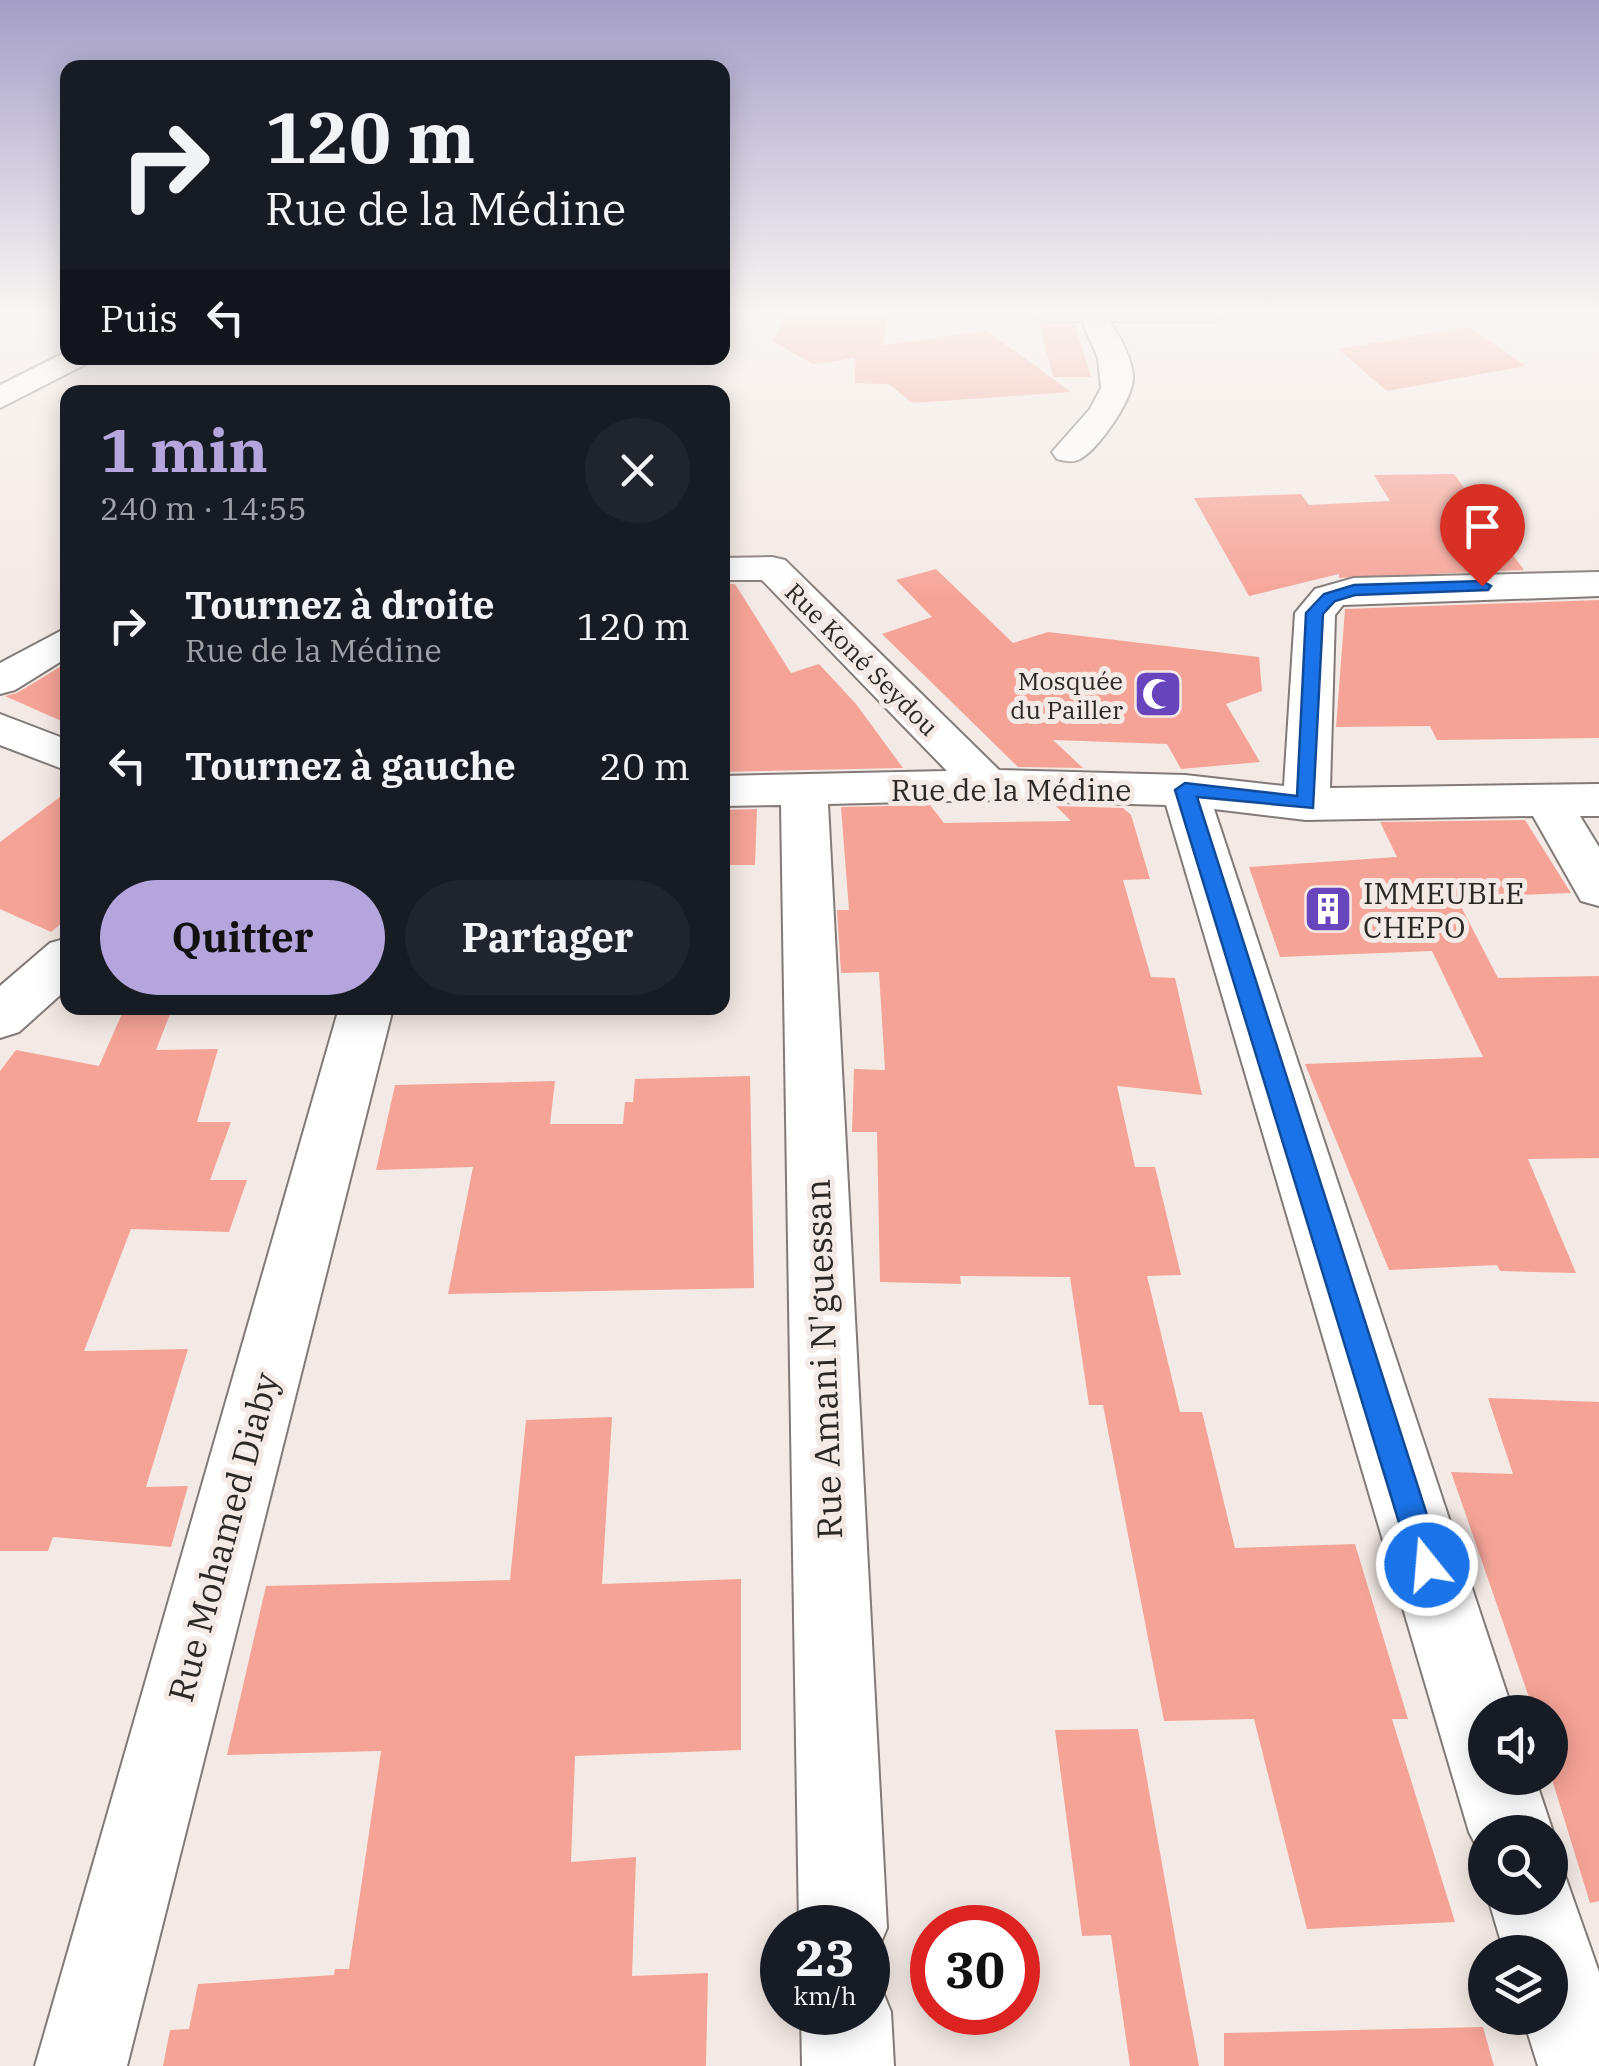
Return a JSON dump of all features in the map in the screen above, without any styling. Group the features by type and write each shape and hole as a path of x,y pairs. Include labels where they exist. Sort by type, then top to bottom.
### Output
{"street":[{"path":"1068,452 1108,408"},
{"name":"Rue Koné Seydou","path":"730,569 772,568 987,785"},
{"path":"1306,804 1314,613 1329,597 1354,590 1599,584"},
{"path":"0,681 60,643"},
{"path":"0,728 60,754"},
{"name":"Rue de la Médine","path":"730,791 987,785 1185,790 1306,804 1599,800"},
{"path":"1185,790 1468,1696"},
{"name":"Rue Amani N'guessan","path":"804,791 842,1905"},
{"path":"1549,803 1599,888"},
{"path":"0,1018 60,965"},
{"name":"Rue Mohamed Diaby","path":"81,2066 364,1015"},
{"path":"1568,2015 1584,2066"},
{"path":"847,2035 848,2066"}],"building":[{"path":"1454,474 1524,570 1339,578 1339,574 1249,596 1194,498 1301,494 1309,505 1390,501 1374,475"},
{"path":"936,569 1013,643 1048,632 1259,657 1262,691 1226,704 1260,762 1181,769 1167,744 1053,740 1083,768 1018,767 882,634 932,617 896,580"},
{"path":"730,584 735,584 791,673 819,664 856,704 903,768 730,772"},
{"path":"1599,600 1599,738 1437,740 1430,726 1336,727 1345,609"},
{"path":"60,667 60,720 5,696"},
{"path":"60,797 60,925 51,932 0,909 0,842"},
{"path":"930,805 944,823 1071,821 1056,806 1123,808 1131,815 1150,879 1123,880 1151,977 1175,978 1202,1095 1117,1086 1135,1167 1155,1167 1181,1275 1147,1276 1180,1412 1202,1412 1235,1548 1355,1544 1408,1719 1392,1719 1455,1922 1307,1929 1254,1719 1164,1721 1103,1405 1089,1405 1070,1277 960,1276 961,1284 880,1282 877,1132 852,1132 854,1069 885,1070 879,972 841,973 837,910 849,910 841,807"},
{"path":"757,809 755,865 730,865 730,810"},
{"path":"1525,820 1571,893 1456,897 1498,978 1599,976 1599,1158 1528,1159 1576,1273 1500,1271 1497,1265 1389,1270 1305,1064 1483,1057 1432,951 1280,957 1249,867 1397,857 1380,822"},
{"path":"121,1015 170,1015 156,1050 218,1049 197,1122 231,1122 210,1180 247,1180 229,1232 131,1229 84,1351 188,1349 146,1487 188,1486 171,1547 53,1537 48,1551 0,1551 0,1071 16,1050 99,1066"},
{"path":"750,1076 754,1288 448,1294 473,1167 376,1170 395,1085 555,1081 550,1124 623,1124 625,1102 633,1102 635,1079"},
{"path":"1488,1398 1599,1402 1599,1901 1590,1903 1568,1832 1568,1815 1563,1815 1557,1795 1568,1795 1568,1695 1528,1695 1451,1472 1513,1474"},
{"path":"612,1417 602,1584 741,1579 741,1750 575,1756 571,1862 636,1857 632,1976 708,1973 706,2066 163,2066 170,2030 189,2029 198,1984 334,1975 335,1969 349,1969 381,1751 227,1755 266,1586 510,1580 526,1420"},
{"path":"1138,1729 1199,2066 1130,2066 1111,1935 1082,1936 1055,1730"},
{"path":"1468,2027 1468,2035 1485,2035 1494,2066 1224,2066 1224,2033"}],"place":[{"name":"Mosquée du Pailler","path":"1158,694"},
{"name":"IMMEUBLE CHEPO","path":"1328,909"}],"route":[{"path":"1427,1565 1185,790 1306,804 1314,613 1329,597 1354,590 1482,586"}]}
